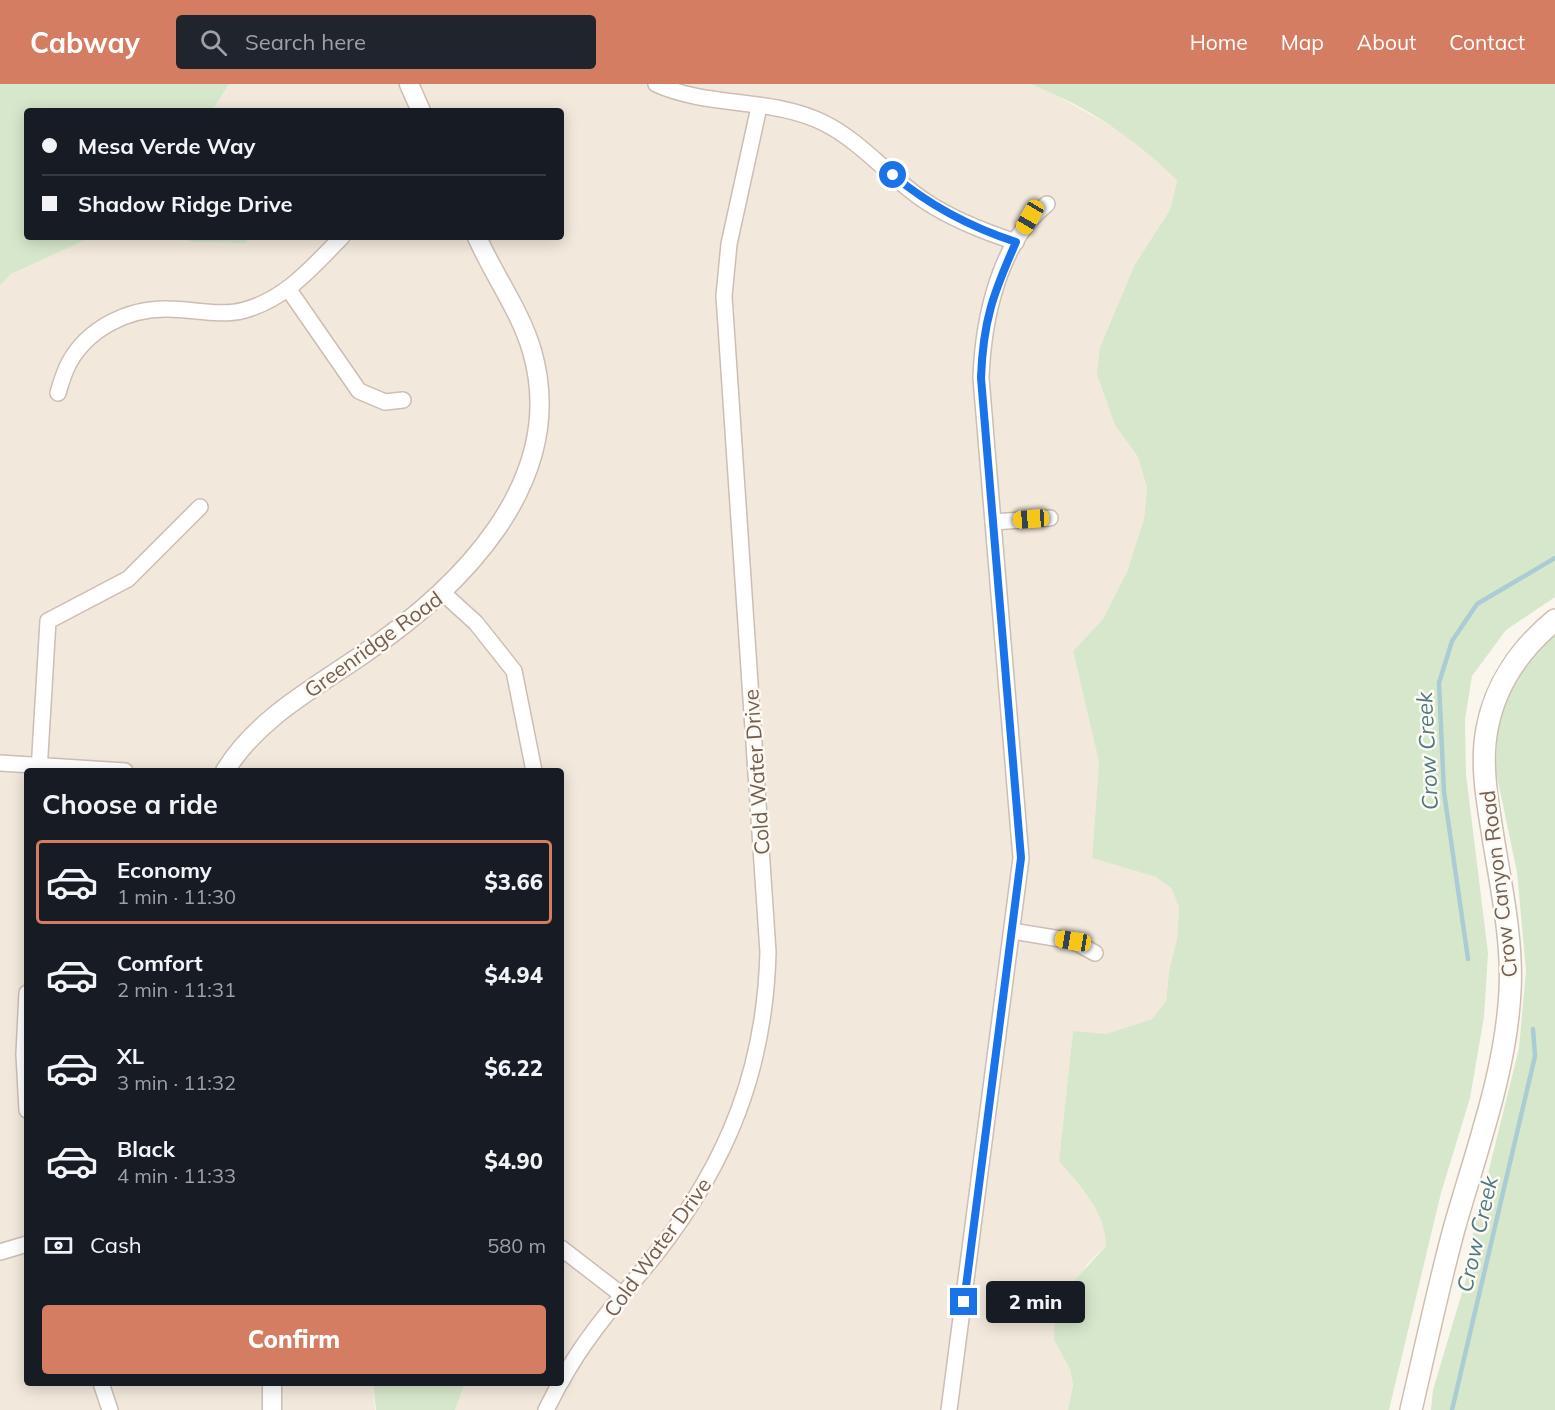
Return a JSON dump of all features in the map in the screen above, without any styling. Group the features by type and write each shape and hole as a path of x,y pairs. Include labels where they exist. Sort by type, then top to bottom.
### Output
{"main road":[{"name":"Crow Canyon Road","path":"1411,1410 1454,1232 1497,1080 1508,1030 1511,987 1508,934 1487,796 1486,731 1491,710 1508,672 1531,640 1555,620"}],"street":[{"path":"409,84 420,108"},
{"path":"656,84 688,96 802,113 847,136 924,200 959,220 1016,242"},
{"name":"Cold Water Drive","path":"564,1377 583,1346 689,1209 722,1152 743,1103 764,1012 768,952 724,296 729,244 759,107"},
{"path":"950,1410 1021,858 1019,812 981,378 982,338 992,298 1016,242 1030,217 1047,204"},
{"path":"58,393 68,363 99,328 112,321 152,309 220,313 243,310 289,290 339,240"},
{"name":"Greenridge Road","path":"228,768 263,726 408,622 443,593 485,544 506,515 523,482 534,450 538,414 538,384 525,330 479,240"},
{"path":"289,290 358,391 385,402 403,400"},
{"path":"0,763 39,768 48,621 128,579 200,507"},
{"path":"993,522 1050,518"},
{"path":"443,593 476,623 514,671 533,768"},
{"path":"1012,931 1073,941 1095,953"},
{"path":"0,1252 24,1245"},
{"path":"564,1250 622,1295"},
{"path":"102,1386 110,1410"},
{"path":"272,1386 272,1410"},
{"name":"Cold Water Drive","path":"546,1410 559,1386"}],"shaded area":[{"path":"229,84 1030,84 1049,91 1135,140 1177,179 1170,210 1135,264 1100,347 1115,425 1138,457 1147,488 1144,519 1127,572 1103,619 1073,651 1099,762 1092,858 1156,877 1173,890 1179,907 1177,939 1169,971 1166,1001 1152,1019 1106,1034 1073,1032 1059,1161 1098,1209 1106,1234 1106,1246 1087,1264 1054,1340 1070,1369 1073,1385 1068,1410 455,1410 464,1386 564,1386 564,768 24,768 24,1386 373,1386 375,1410 0,1410 0,285 11,274 85,240 185,240 245,243 248,240 564,240 564,108 214,108"}],"green space":[{"path":"0,84 229,84 214,108 24,108 24,240 85,240 11,274 0,285"},
{"path":"1030,84 1555,84 1555,597 1506,630 1472,676 1465,720 1466,774 1488,953 1484,1017 1470,1098 1441,1193 1389,1410 1068,1410 1073,1385 1070,1369 1054,1340 1056,1301 1106,1246 1105,1233 1097,1211 1059,1161 1073,1031 1106,1034 1152,1019 1166,1001 1169,971 1177,939 1179,907 1172,889 1156,877 1092,858 1099,762 1073,651 1103,619 1127,572 1144,519 1147,488 1138,457 1115,425 1097,374 1100,347 1135,264 1170,210 1177,180 1109,124 1070,102"},
{"path":"185,240 248,240 245,243"},
{"path":"1555,627 1555,1410 1431,1410 1433,1390 1469,1269 1471,1242 1519,1048 1526,971 1517,872 1496,772 1497,730 1519,665"},
{"path":"373,1386 464,1386 455,1410 376,1410"}],"waterway":[{"name":"Crow Creek","path":"1468,959 1444,792 1439,683 1452,641 1477,604 1555,558"},
{"name":"Crow Creek","path":"1452,1410 1535,1056 1533,1029"}],"route":[{"path":"893,175 924,200 959,220 1016,242 992,298 982,338 981,378 1019,812 1021,858 964,1302"}]}
